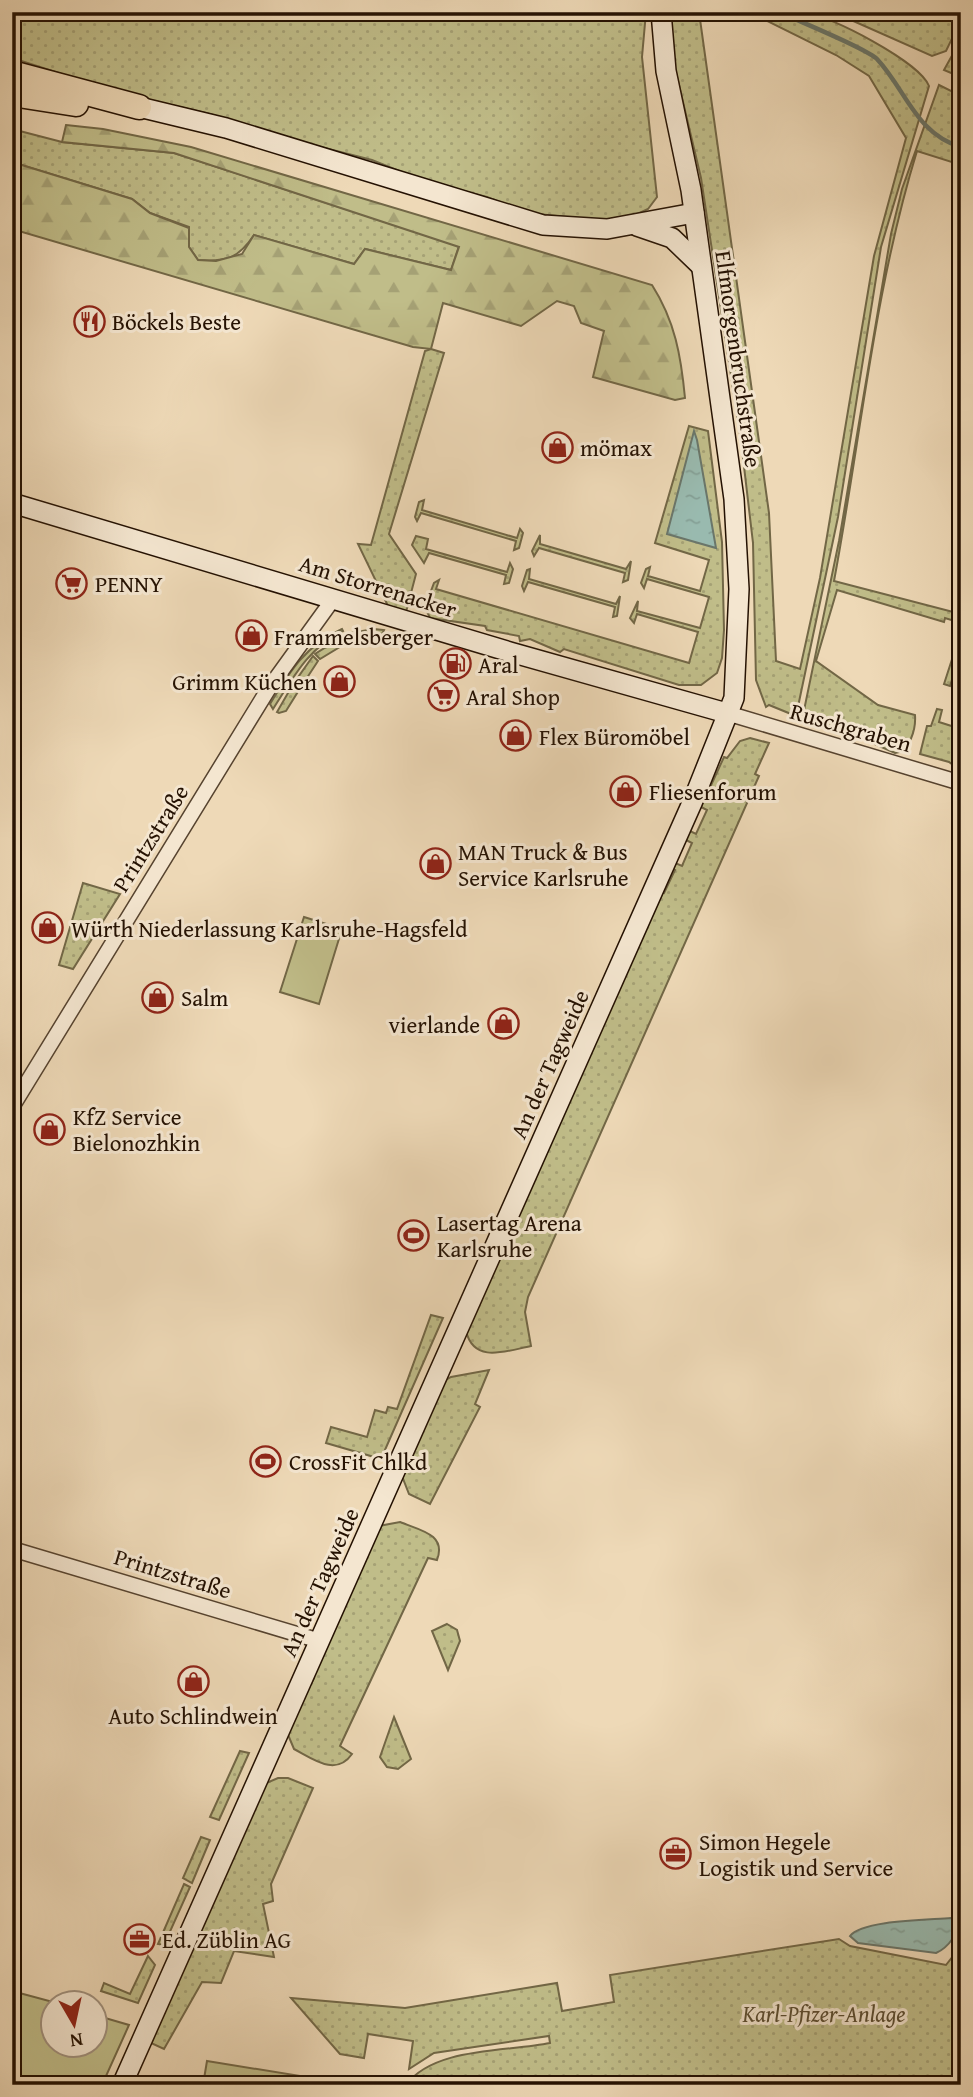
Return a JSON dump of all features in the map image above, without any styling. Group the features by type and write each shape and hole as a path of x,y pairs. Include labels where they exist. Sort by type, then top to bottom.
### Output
{"highway":[{"path":"12,73 139,107"},
{"path":"12,94 81,105 139,107"}],"main road":[{"name":"Elfmorgenbruchstraße","path":"661,12 666,71 694,213 736,520 738,653 737,681 730,714"},
{"path":"139,107 238,131 542,225 583,230 636,226 694,213"},
{"path":"636,226 678,242 700,265"},
{"name":"Am Storrenacker","path":"12,503 730,714"},
{"name":"An der Tagweide","path":"122,2085 730,714"}],"street":[{"name":"Printzstraße","path":"12,1107 269,688 334,598"},
{"name":"Ruschgraben","path":"730,714 961,783"},
{"name":"Printzstraße","path":"12,1549 320,1641"}],"green space":[{"path":"12,12 646,12 642,57 657,197 648,209 629,218 596,220 528,213 487,197 424,181 372,160 210,114 127,95 12,58"},
{"path":"670,12 699,12 769,513 776,661 800,669 820,578 874,256 906,138 869,76 836,55 749,12 804,12 833,21 892,53 922,76 929,86 881,247 838,517 796,716 769,705 766,707 756,680 753,543 741,441 701,178 674,64"},
{"path":"833,12 961,12 961,20 946,51 932,56"},
{"path":"960,41 961,165 917,151 902,204 879,311 834,581 961,614 961,623 945,618 944,622 837,590 816,661 878,705 915,715 908,744 895,753 861,738 802,720 839,541 891,234 902,189 939,85 953,92 958,82 956,75 944,70"},
{"path":"66,125 103,129 191,147 652,285 676,339 685,398 675,400 593,377 604,331 581,323 574,306 557,301 521,326 443,303 431,349 413,347 12,229 12,162 132,199 150,213 189,228 189,247 198,260 216,261 242,254 254,235 354,264 365,249 451,270 459,247 174,153 62,142"},
{"path":"12,129 62,142 174,153 459,246 451,270 365,249 354,264 254,235 237,254 224,259 198,260 189,247 189,227 150,213 132,199 12,162"},
{"path":"431,349 444,353 389,534 416,574 406,612 388,606 358,544 371,545 425,351"},
{"path":"689,426 708,431 722,542 722,658 717,673 701,685 679,685 564,649 560,652 530,639 520,641 519,636 487,630 485,626 430,618 425,607 434,583 439,580 436,589 689,663 698,632 637,614 634,623 630,618 638,601 637,611 700,628 709,597 647,579 644,588 641,583 646,569 650,567 648,576 700,591 709,560 655,543"},
{"path":"424,500 422,510 517,538 520,529 523,533 519,548 514,550 516,541 421,513 417,521 415,517 419,502"},
{"path":"540,535 540,544 626,569 631,561 628,580 623,582 625,573 539,548 534,556 532,551"},
{"path":"416,536 428,539 426,549 507,572 510,563 513,569 509,583 504,584 506,575 429,553 424,563 412,545"},
{"path":"530,569 529,579 616,604 620,596 617,616 613,617 615,607 528,582 524,591 522,586 527,570"},
{"path":"342,629 343,631 311,655 273,709 270,704 300,660 318,643"},
{"path":"384,630 381,637 351,640 350,633"},
{"path":"347,634 348,642 320,659 315,654"},
{"path":"956,647 961,651 950,686 944,684"},
{"path":"313,656 318,661 301,687 294,683"},
{"path":"292,686 299,690 286,711 277,712"},
{"path":"937,709 942,710 939,722 961,729 961,771 949,762 920,754 927,726 931,726"},
{"path":"750,738 769,743 755,774 759,776 528,1297 525,1312 531,1346 502,1352 483,1352 470,1341 466,1331 660,892 664,893 675,870 671,868 673,862 682,866 692,843 684,839 688,830 696,834 707,810 701,807 724,757 727,758 740,741"},
{"path":"83,883 120,894 73,969 59,965"},
{"path":"304,917 342,929 319,1004 280,992"},
{"path":"431,1315 443,1318 381,1459 326,1443 331,1427 367,1437 375,1410 386,1413 388,1407 397,1409"},
{"path":"489,1370 475,1404 480,1407 430,1504 409,1494 402,1476 444,1381 451,1377"},
{"path":"400,1522 435,1539 439,1551 437,1560 428,1558 340,1746 352,1754 339,1764 324,1764 294,1749 286,1730 314,1678 311,1676 379,1526"},
{"path":"447,1624 457,1630 460,1641 448,1670 432,1631"},
{"path":"394,1717 411,1759 398,1769 387,1767 380,1757"},
{"path":"240,1751 249,1753 219,1820 210,1817"},
{"path":"278,1778 288,1778 313,1788 271,1884 273,1901 263,1904 274,1957 234,1951 221,1983 202,1982 164,2049 151,2043 264,1784"},
{"path":"201,1837 210,1840 192,1883 183,1878"},
{"path":"184,1884 190,1887 164,1945 158,1944"},
{"name":"Karl-Pfizer-Anlage","path":"839,1939 850,1946 946,1965 961,1946 961,2085 406,2085 418,2073 452,2057 550,2043 549,2036 434,2053 409,2069 413,2041 368,2034 364,2058 340,2054 291,1998 405,2008 557,1983 562,2011 614,2002 610,1975"},
{"path":"148,1956 155,1965 138,2003 108,1993 108,1988 102,1988 104,1983 130,1994"},
{"path":"12,1991 38,1998 38,2058 108,2058 108,2019 129,2025 102,2085 12,2085"},
{"path":"207,2061 325,2080 324,2085 203,2085"}],"water":[{"path":"694,431 697,440 716,548 667,534"},
{"path":"959,1919 958,1929 949,1943 936,1953 858,1943 850,1936 857,1931 881,1924"}],"waterway":[{"path":"779,12 877,59 922,122 946,141 961,147"}],"place":[{"name":"Böckels Beste","path":"89,321"},
{"name":"mömax","path":"557,447"},
{"name":"PENNY","path":"72,583"},
{"name":"Frammelsberger","path":"251,636"},
{"name":"Aral","path":"455,664"},
{"name":"Grimm Küchen","path":"340,681"},
{"name":"Aral Shop","path":"443,696"},
{"name":"Flex Büromöbel","path":"516,736"},
{"name":"Fliesenforum","path":"626,791"},
{"name":"MAN Truck & Bus Service Karlsruhe","path":"435,864"},
{"name":"Würth Niederlassung Karlsruhe-Hagsfeld","path":"48,928"},
{"name":"Salm","path":"158,997"},
{"name":"vierlande","path":"503,1024"},
{"name":"KfZ Service Bielonozhkin","path":"50,1129"},
{"name":"Lasertag Arena Karlsruhe","path":"414,1235"},
{"name":"CrossFit Chlkd","path":"266,1461"},
{"name":"Auto Schlindwein","path":"193,1681"},
{"name":"Simon Hegele Logistik und Service","path":"676,1854"},
{"name":"Ed. Züblin AG","path":"139,1939"}]}
